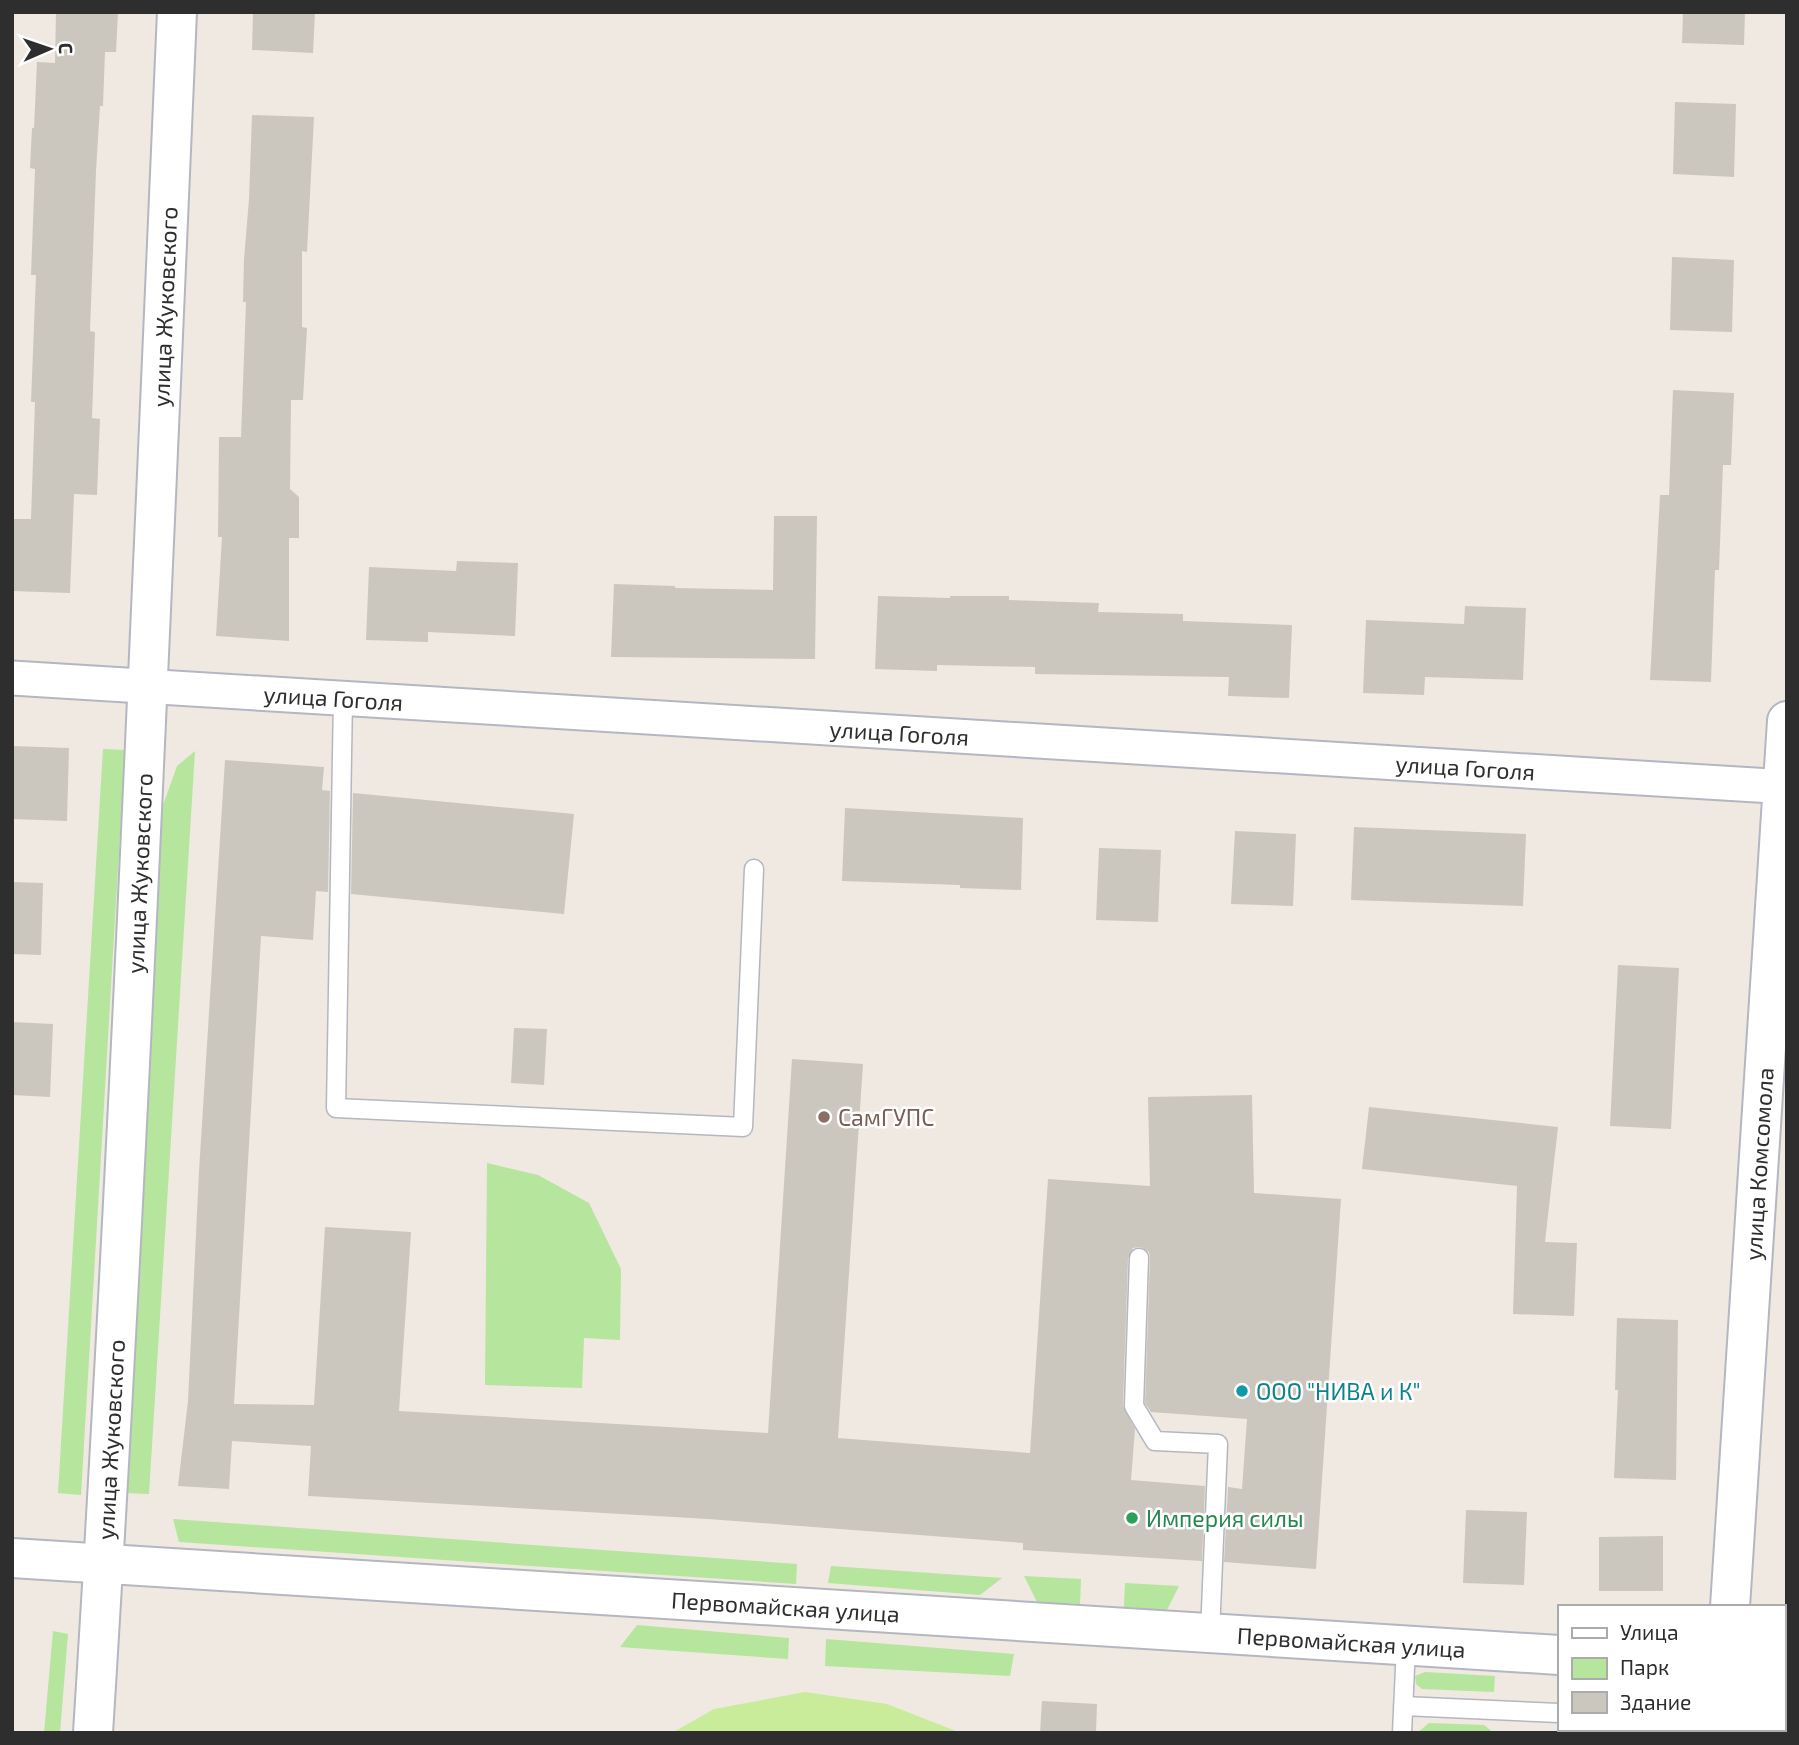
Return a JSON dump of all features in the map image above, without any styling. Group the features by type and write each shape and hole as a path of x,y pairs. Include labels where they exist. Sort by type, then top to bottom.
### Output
{"street":[{"name":"улица Жуковского","path":"93,1733 104,1564 148,685 177,12"},
{"name":"улица Гоголя","path":"12,678 1785,787"},
{"name":"улица Комсомола","path":"1730,1605 1785,787 1787,721"},
{"name":"Первомайская улица","path":"12,1558 1558,1655"}],"lane":[{"path":"343,697 336,1108 743,1127 754,869"},
{"path":"1139,1258 1134,1406 1155,1441 1218,1444 1210,1633"},
{"path":"1402,1733 1406,1646"},
{"path":"1403,1706 1558,1713"}],"green space":[{"path":"103,749 125,750 81,1495 58,1493"},
{"path":"195,751 149,1494 125,1493 162,808 177,766"},
{"path":"487,1163 538,1175 589,1203 621,1269 620,1340 584,1338 582,1388 485,1385"},
{"path":"173,1519 797,1564 796,1584 179,1542"},
{"path":"831,1566 1002,1578 980,1595 828,1583"},
{"path":"1024,1576 1081,1579 1080,1604 1037,1602"},
{"path":"1125,1583 1179,1586 1167,1610 1124,1607"},
{"path":"637,1625 789,1638 788,1659 620,1647"},
{"path":"53,1631 68,1634 60,1733 44,1733"},
{"path":"826,1639 1014,1654 1010,1676 825,1666"},
{"path":"1425,1672 1495,1676 1494,1692 1422,1689 1416,1684 1415,1676"},
{"path":"805,1692 887,1704 961,1733 672,1733 714,1709"},
{"path":"1429,1723 1484,1725 1494,1733 1417,1733"}],"building":[{"path":"56,12 118,12 116,52 105,52 96,171 90,331 95,332 92,418 100,419 97,495 74,494 70,593 12,591 12,519 31,519 35,402 31,402 36,275 31,275 35,169 30,168 37,62 55,63"},
{"path":"253,12 315,12 313,53 252,50"},
{"path":"1683,12 1745,12 1744,45 1682,43"},
{"path":"1675,102 1736,104 1734,177 1673,174"},
{"path":"252,115 314,117 307,252 302,251 302,327 307,328 303,400 291,400 290,489 299,497 299,538 289,538 289,641 216,636 222,537 218,537 219,437 241,437 246,302 243,302 244,259"},
{"path":"1672,257 1734,260 1732,332 1670,330"},
{"path":"1673,390 1734,393 1731,465 1723,465 1719,570 1715,570 1711,682 1650,680 1660,495 1669,495"},
{"path":"774,516 817,516 815,659 611,657 614,584 773,590"},
{"path":"457,561 518,563 515,636 428,632 428,642 366,640 369,567 456,571"},
{"path":"878,596 1009,596 1009,600 1099,603 1098,612 1183,614 1183,621 1292,625 1289,698 1228,696 1229,677 1035,674 1035,667 937,665 937,671 875,669"},
{"path":"1465,606 1526,608 1523,680 1425,677 1424,695 1363,693 1366,620 1464,624"},
{"path":"12,746 69,748 67,821 12,819"},
{"path":"225,760 324,767 322,790 330,791 328,892 316,891 313,940 261,936 234,1404 314,1405 325,1227 411,1232 399,1411 768,1433 792,1059 863,1064 838,1438 1030,1453 1048,1179 1150,1186 1148,1097 1252,1095 1254,1193 1341,1199 1316,1569 1224,1562 1228,1487 1242,1489 1247,1419 1151,1412 1145,1403 1150,1258 1149,1252 1140,1247 1133,1248 1128,1258 1123,1406 1135,1429 1131,1480 1205,1486 1202,1561 1023,1550 1023,1543 708,1519 308,1496 311,1446 232,1441 229,1489 178,1486 188,1401 199,1171"},
{"path":"353,793 574,814 564,914 351,894"},
{"path":"845,808 1023,818 1021,890 842,881"},
{"path":"1354,827 1526,834 1523,906 1351,900"},
{"path":"1235,831 1296,834 1293,906 1231,904"},
{"path":"1099,848 1161,850 1158,922 1096,920"},
{"path":"12,882 43,883 41,955 12,954"},
{"path":"1618,965 1679,968 1671,1129 1610,1126"},
{"path":"12,1022 53,1024 50,1097 12,1095"},
{"path":"514,1028 547,1029 544,1085 511,1083"},
{"path":"1369,1107 1558,1127 1545,1242 1577,1243 1574,1316 1513,1314 1517,1186 1362,1169"},
{"path":"1617,1318 1678,1320 1676,1480 1614,1478 1618,1390 1615,1390"},
{"path":"1466,1510 1527,1512 1524,1585 1463,1583"},
{"path":"1663,1536 1663,1591 1599,1591 1599,1537"},
{"path":"1042,1701 1097,1704 1096,1733 1040,1733"}],"place":[{"name":"СамГУПС","path":"824,1117"},
{"name":"OOO \"НИВА и К\"","path":"1242,1391"},
{"name":"Империя силы","path":"1132,1518"}]}
